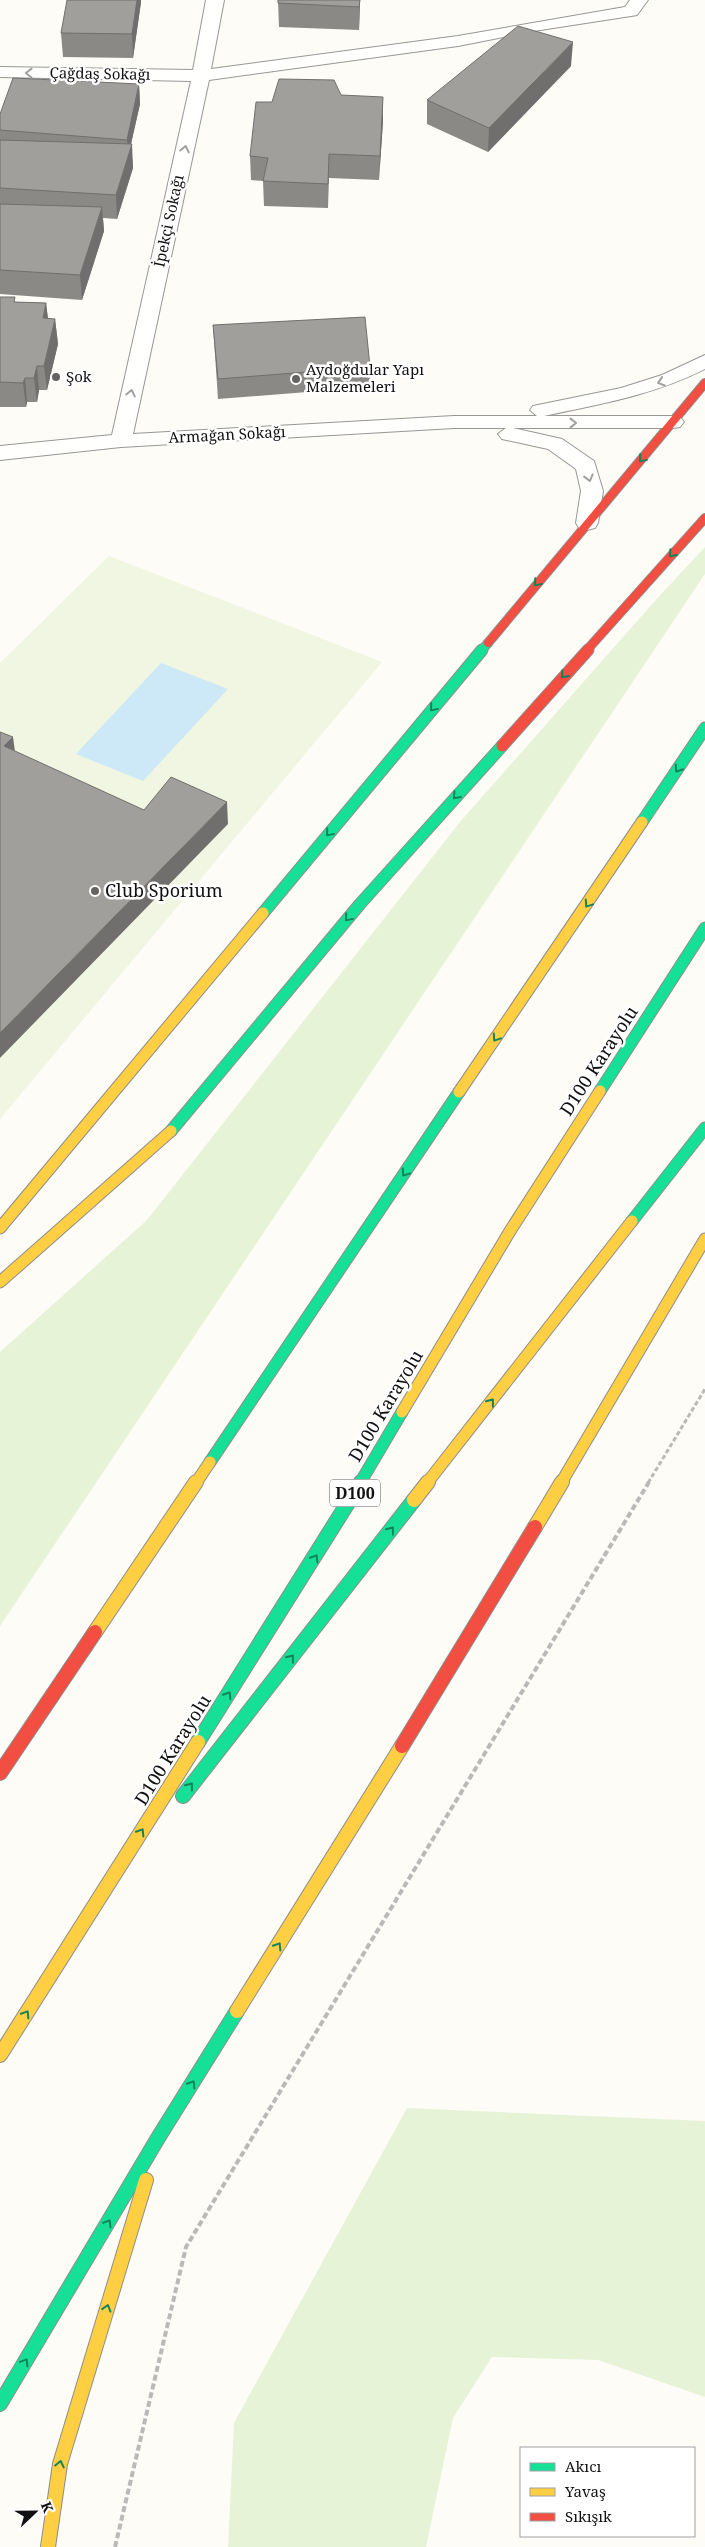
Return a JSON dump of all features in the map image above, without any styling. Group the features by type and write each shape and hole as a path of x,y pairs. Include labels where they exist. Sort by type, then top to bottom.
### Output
{"main road":[{"path":"0,1228 705,383"},
{"path":"0,1282 174,1128 360,904 705,518"},
{"path":"0,1773 705,728"},
{"name":"D100 Karayolu","path":"0,2055 331,1532 510,1231 705,928"},
{"path":"177,1803 705,1128"},
{"path":"0,2404 158,2138 470,1638 705,1239"},
{"path":"85,1921 159,1827"},
{"path":"48,2547 60,2464 158,2138"}],"street":[{"name":"İpekçi Sokağı","path":"121,441 201,76 215,0"},
{"name":"Çağdaş Sokağı","path":"0,72 201,76 458,41 635,6"},
{"path":"454,422 553,408 625,393 670,379 705,361"},
{"name":"Armağan Sokağı","path":"0,453 121,441 454,422"},
{"path":"454,422 673,422"},
{"path":"454,422 555,444 586,466 592,491 587,523"}],"path":[{"path":"115,2547 186,2247 705,1390"}],"green space":[{"path":"705,547 705,574 0,1626 0,1352 147,1220 460,822 653,603"},
{"name":"Club Sporium","path":"109,556 382,662 0,1119 0,663"},
{"path":"407,2108 705,2121 705,2397 598,2360 492,2357 453,2418 426,2547 228,2547 234,2423"}],"water":[{"path":"161,663 228,689 143,781 76,754"}],"building":[{"path":"67,0 137,0 132,34 61,33"},
{"path":"278,0 360,0 359,7 278,3"},
{"path":"518,26 573,42 489,128 427,100"},
{"path":"13,78 139,84 127,140 0,130 0,114"},
{"path":"279,79 334,80 341,95 383,97 380,156 329,154 328,184 263,181 268,158 250,156 256,102 272,102"},
{"path":"0,140 132,144 116,195 0,188"},
{"path":"0,204 102,207 80,275 0,270"},
{"path":"0,297 15,297 14,302 46,303 43,318 55,319 44,366 37,366 34,378 25,378 23,383 0,382"},
{"path":"365,317 370,367 218,379 213,325"},
{"path":"0,732 13,737 4,746 144,810 171,777 227,802 0,1033"}],"traffic: fast":[{"path":"263,913 488,643"},
{"path":"642,822 705,728"},
{"path":"171,1131 360,904 502,746"},
{"path":"600,1091 705,928"},
{"path":"210,1462 459,1092"},
{"path":"632,1221 705,1128"},
{"path":"198,1742 331,1532 402,1412"},
{"path":"183,1796 414,1500"},
{"path":"0,2404 158,2138 237,2011"}],"traffic: slow":[{"path":"459,1092 642,822"},
{"path":"0,1228 263,913"},
{"path":"402,1412 510,1231 600,1091"},
{"path":"0,1282 171,1131"},
{"path":"414,1500 632,1221"},
{"path":"535,1527 705,1239"},
{"path":"95,1632 210,1462"},
{"path":"0,2055 198,1742"},
{"path":"237,2011 402,1746"},
{"path":"48,2547 60,2464 146,2180"}],"traffic: jam":[{"path":"488,643 705,383"},
{"path":"502,746 705,518"},
{"path":"402,1746 535,1527"},
{"path":"0,1773 95,1632"}],"place":[{"name":"Şok","path":"56,377"},
{"name":"Aydoğdular Yapı Malzemeleri","path":"296,379"},
{"name":"Club Sporium","path":"95,891"}]}
